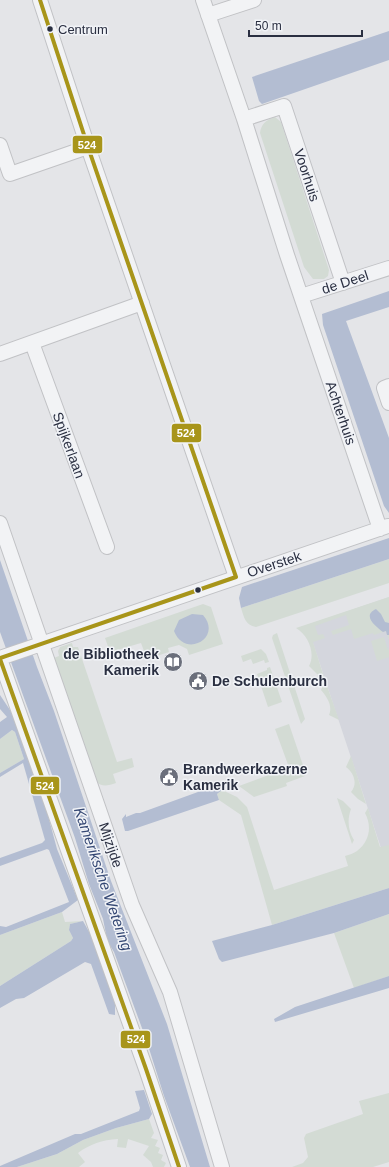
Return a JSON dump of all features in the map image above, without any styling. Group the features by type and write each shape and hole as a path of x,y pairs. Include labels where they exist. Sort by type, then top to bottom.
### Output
{"street":[{"path":"40,0 88,147 236,577"},
{"path":"203,0 244,119 301,296"},
{"path":"208,15 254,0"},
{"name":"Voorhuis","path":"244,119 284,106 343,283"},
{"path":"0,145 10,174 88,147"},
{"name":"de Deel","path":"301,296 389,268"},
{"name":"Achterhuis","path":"301,296 385,528"},
{"path":"0,354 142,303"},
{"name":"Spijkerlaan","path":"32,343 107,547"},
{"path":"389,386 384,388 389,403"},
{"name":"Mijzijde","path":"0,523 38,644 132,905 170,992 222,1167"},
{"name":"Overstek","path":"2,657 385,528"},
{"path":"2,657 179,1167"}],"shaded area":[{"path":"275,117 281,122 329,270 328,276 324,279 313,279 304,267 260,133 264,123"},
{"path":"389,559 389,583 256,627 249,624 244,617 241,608"},
{"path":"389,597 389,866 381,848 307,625"},
{"path":"389,597 389,640 386,631 374,635 373,633 354,639 351,629 333,635 331,631 349,625 346,615 315,626 318,635 323,634 325,638 313,642 324,677 317,674 309,666 312,656 310,645 304,635 296,628"},
{"path":"203,604 211,607 223,644 189,655 187,649 179,645 168,648 169,652 147,659 141,643 110,652 105,638"},
{"path":"277,633 305,719 301,724 272,638 273,635"},
{"path":"384,637 388,650 389,649 389,657 377,661 371,641"},
{"path":"72,643 73,647 78,647 117,762 132,758 134,767 113,774 116,783 113,784 102,785 95,781 51,659 59,656 58,651 60,647"},
{"path":"261,649 266,654 269,662 265,663 264,660 253,664 251,659 243,662 241,656"},
{"path":"270,667 282,702 268,707 257,674 267,670 267,668"},
{"path":"325,680 339,720 329,715 330,705 321,690"},
{"path":"289,724 306,774 305,776 286,783 287,786 254,797 239,786 274,773 275,775 290,770 275,729"},
{"path":"12,730 15,732 24,759 0,773 0,739"},
{"path":"351,756 366,804 351,792 355,782 353,775 346,767"},
{"path":"222,790 237,797 247,807 274,890 348,866 345,856 357,851 365,843 367,838 369,823 365,813 368,808 380,847 389,845 389,888 272,925 241,815 219,800 217,794"},
{"path":"337,798 343,801 351,809 349,829 354,840 352,844"},
{"path":"62,912 65,922 83,921 70,924 69,930 73,938 71,941 0,986 0,935"},
{"path":"389,914 389,976 354,988 334,933"},
{"path":"389,1093 389,1162 373,1167 292,1167 303,1163 308,1157 304,1138 306,1134 363,1114 359,1101"},
{"path":"149,1119 154,1133 151,1138 158,1140 155,1146 160,1148 158,1153 163,1155 161,1160 166,1163 164,1167 153,1167 151,1162 143,1155 149,1146 128,1139 126,1148 117,1147 118,1139 96,1143 78,1153 85,1162 79,1167 17,1167 57,1154 83,1140 116,1128"}],"water":[{"path":"389,31 389,60 262,104 259,101 252,77"},
{"path":"389,291 389,307 346,321 389,438 389,513 384,506 323,325 322,314"},
{"path":"389,538 389,559 241,608 239,598 242,587"},
{"name":"Kameriksche Wetering","path":"0,560 54,711 111,881 167,1024 210,1167 190,1167 114,952 109,944 107,944 104,935 106,934 103,919 89,884 75,838 0,632"},
{"path":"376,609 381,614 385,622 389,623 389,635 387,635 386,631 383,632 377,627 370,618 372,612"},
{"path":"192,614 203,615 208,623 208,631 206,638 200,642 186,644 179,639 174,631 179,620"},
{"path":"0,695 12,713 46,808 57,849 78,900 62,912 0,935 0,926 6,927 69,902 49,850 47,849 0,866 0,858 42,843 45,840 23,763 0,777 0,773 24,759 15,732 12,730 0,739 0,722 7,717 0,709"},
{"path":"220,784 222,790 217,794 219,800 125,831 122,819 126,814 126,817 140,813"},
{"path":"389,888 389,914 334,933 222,962 219,959 212,941 272,925"},
{"path":"83,921 93,939 115,1004 115,1015 109,1014 91,964 85,962 24,998 16,999 0,1008 0,986 71,941 73,938 69,930 70,924"},
{"path":"389,976 389,988 275,1022 274,1019 295,1007"},
{"path":"144,1090 152,1114 149,1119 116,1128 83,1140 57,1154 17,1167 0,1167 75,1134 81,1134 139,1111 140,1108 135,1091"}],"transit line":[{"name":"524","path":"40,0 88,147 236,577"},
{"name":"524","path":"0,658 236,577"},
{"name":"524","path":"0,659 146,1069 179,1167"}],"place":[{"name":"Centrum","path":"50,29"},
{"name":"de Bibliotheek Kamerik","path":"173,662"},
{"name":"De Schulenburch","path":"198,681"},
{"name":"Brandweerkazerne Kamerik","path":"169,777"}]}
